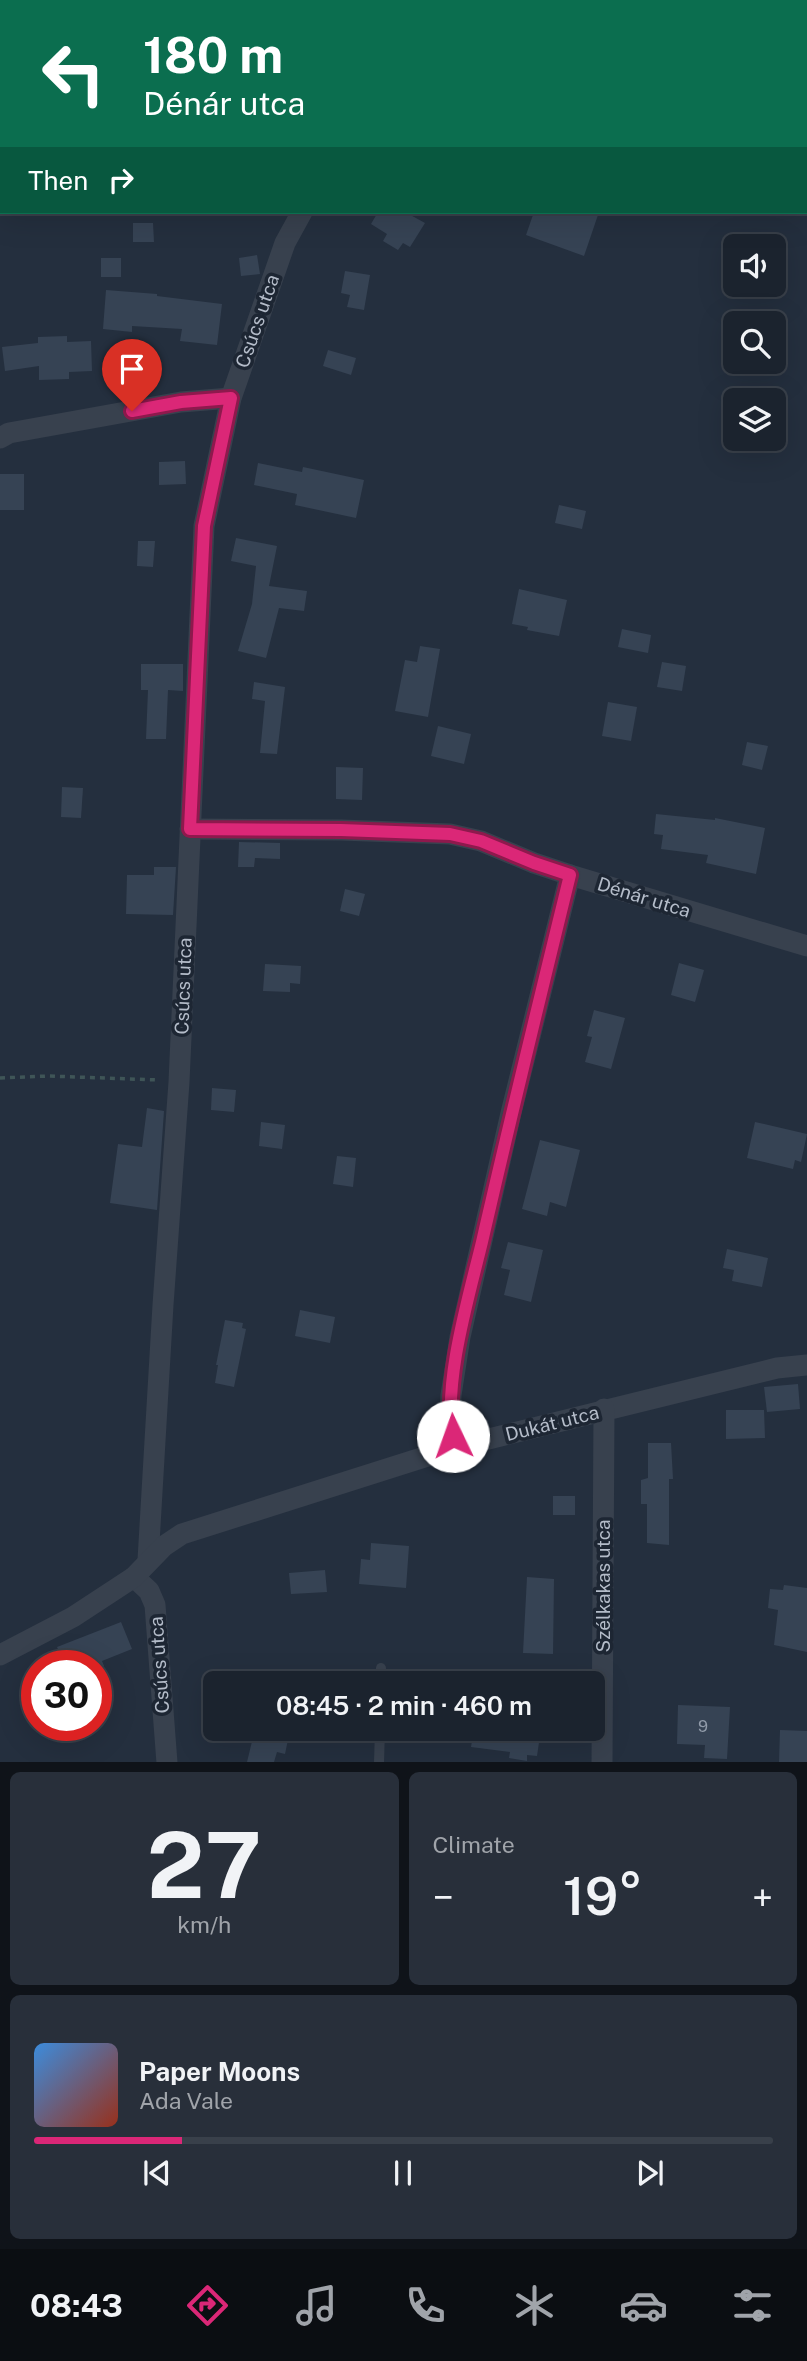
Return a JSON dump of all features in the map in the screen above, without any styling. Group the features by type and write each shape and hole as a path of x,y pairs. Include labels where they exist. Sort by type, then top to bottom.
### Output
{"street":[{"name":"Csúcs utca","path":"148,1560 179,1082 204,526 231,398 285,243 301,214"},
{"path":"0,438 9,433 181,402 231,398"},
{"name":"Dénár utca","path":"190,829 450,834 481,841 570,875 807,946"},
{"path":"456,1447 450,1421 460,1337 511,1113 570,875"},
{"name":"Dukát utca","path":"148,1560 182,1534 456,1447 777,1368 807,1365"},
{"name":"Szélkakas utca","path":"602,1762 604,1409"},
{"path":"0,1656 73,1617 134,1577 148,1560"},
{"name":"Csúcs utca","path":"134,1577 149,1591 155,1605 167,1762"}],"lane":[{"path":"379,1762 380,1741"}],"path":[{"path":"0,1078 95,1077 179,1082"}],"building":[{"path":"377,214 409,214 425,223 410,247 403,243 398,250 383,241 387,234 371,224"},
{"path":"533,214 598,214 584,256 526,235"},
{"path":"133,223 153,223 154,242 133,242"},
{"path":"257,255 260,274 241,276 239,258"},
{"path":"101,258 121,258 121,277 101,277"},
{"path":"345,271 370,275 364,310 347,307 350,295 341,293"},
{"path":"106,290 157,294 222,304 217,345 180,341 182,329 132,326 132,332 103,329"},
{"path":"67,336 67,342 91,341 92,371 69,372 69,379 39,380 39,366 5,371 2,347 38,343 38,337"},
{"path":"328,350 356,358 351,375 323,366"},
{"path":"185,461 186,484 159,485 159,462"},
{"path":"258,463 302,472 303,467 364,480 356,518 295,505 297,494 254,485"},
{"path":"0,474 24,474 24,510 0,510"},
{"path":"559,505 586,511 582,529 555,523"},
{"path":"236,538 277,546 269,586 307,591 304,611 279,608 266,658 238,651 252,604 256,566 231,561"},
{"path":"138,541 155,541 153,567 137,566"},
{"path":"519,589 567,600 559,636 527,630 528,627 512,624"},
{"path":"622,629 651,635 648,653 618,647"},
{"path":"420,646 440,649 428,717 395,711 405,660 417,662"},
{"path":"662,662 686,666 682,691 657,687"},
{"path":"141,664 183,664 183,691 168,690 166,739 146,739 148,690 141,690"},
{"path":"254,682 285,687 277,754 260,753 265,701 252,699"},
{"path":"608,702 637,707 631,741 602,736"},
{"path":"438,726 471,734 464,764 431,756"},
{"path":"747,742 768,746 762,770 742,765"},
{"path":"336,767 363,768 362,800 336,799"},
{"path":"62,787 83,788 81,818 61,817"},
{"path":"656,814 715,818 765,828 756,874 706,863 708,855 661,849 663,835 654,834"},
{"path":"239,842 280,843 280,859 255,858 254,867 238,867"},
{"path":"154,867 176,867 173,915 126,914 127,875 154,875"},
{"path":"345,889 365,894 359,916 340,911"},
{"path":"679,963 704,970 695,1002 671,995"},
{"path":"265,964 301,966 300,984 290,983 290,992 263,991"},
{"path":"594,1010 625,1018 611,1069 585,1062 592,1037 587,1036"},
{"path":"212,1088 236,1090 234,1112 211,1110"},
{"path":"147,1108 164,1111 157,1210 110,1203 118,1144 142,1147"},
{"path":"261,1122 285,1125 282,1149 259,1146"},
{"path":"755,1122 807,1134 801,1162 795,1160 793,1169 747,1158"},
{"path":"540,1140 580,1150 566,1207 550,1202 547,1216 522,1209"},
{"path":"337,1156 356,1158 353,1187 333,1184"},
{"path":"508,1242 543,1250 531,1302 504,1295 510,1270 501,1268"},
{"path":"727,1249 768,1258 762,1287 732,1281 734,1270 723,1268"},
{"path":"300,1310 335,1317 330,1343 295,1336"},
{"path":"225,1320 243,1323 242,1328 246,1329 234,1387 215,1383"},
{"path":"798,1384 800,1409 767,1412 764,1387"},
{"path":"726,1410 764,1410 765,1438 726,1439"},
{"path":"648,1443 671,1443 673,1479 669,1479 669,1545 647,1543 647,1504 641,1504 641,1480 648,1478"},
{"path":"553,1496 575,1496 575,1515 553,1515"},
{"path":"371,1543 409,1546 406,1588 359,1584 361,1559 370,1560"},
{"path":"325,1570 327,1592 291,1594 289,1573"},
{"path":"527,1577 554,1579 553,1654 523,1653"},
{"path":"784,1585 807,1588 807,1652 774,1645 778,1610 768,1608 770,1589 783,1590"},
{"path":"121,1622 132,1649 112,1657 112,1650 58,1650 57,1647"},
{"path":"678,1705 730,1707 727,1759 704,1758 705,1745 677,1744"},
{"path":"780,1730 807,1731 807,1762 779,1762"},
{"path":"252,1741 288,1741 285,1754 277,1752 274,1762 247,1762"},
{"path":"472,1741 539,1741 537,1756 527,1755 527,1761 509,1758 510,1752 471,1747"}],"route":[{"path":"132,411 181,402 231,398 204,526 190,829 450,834 481,841 570,875 511,1113 460,1337 451,1395 450,1421 453,1436"}]}
